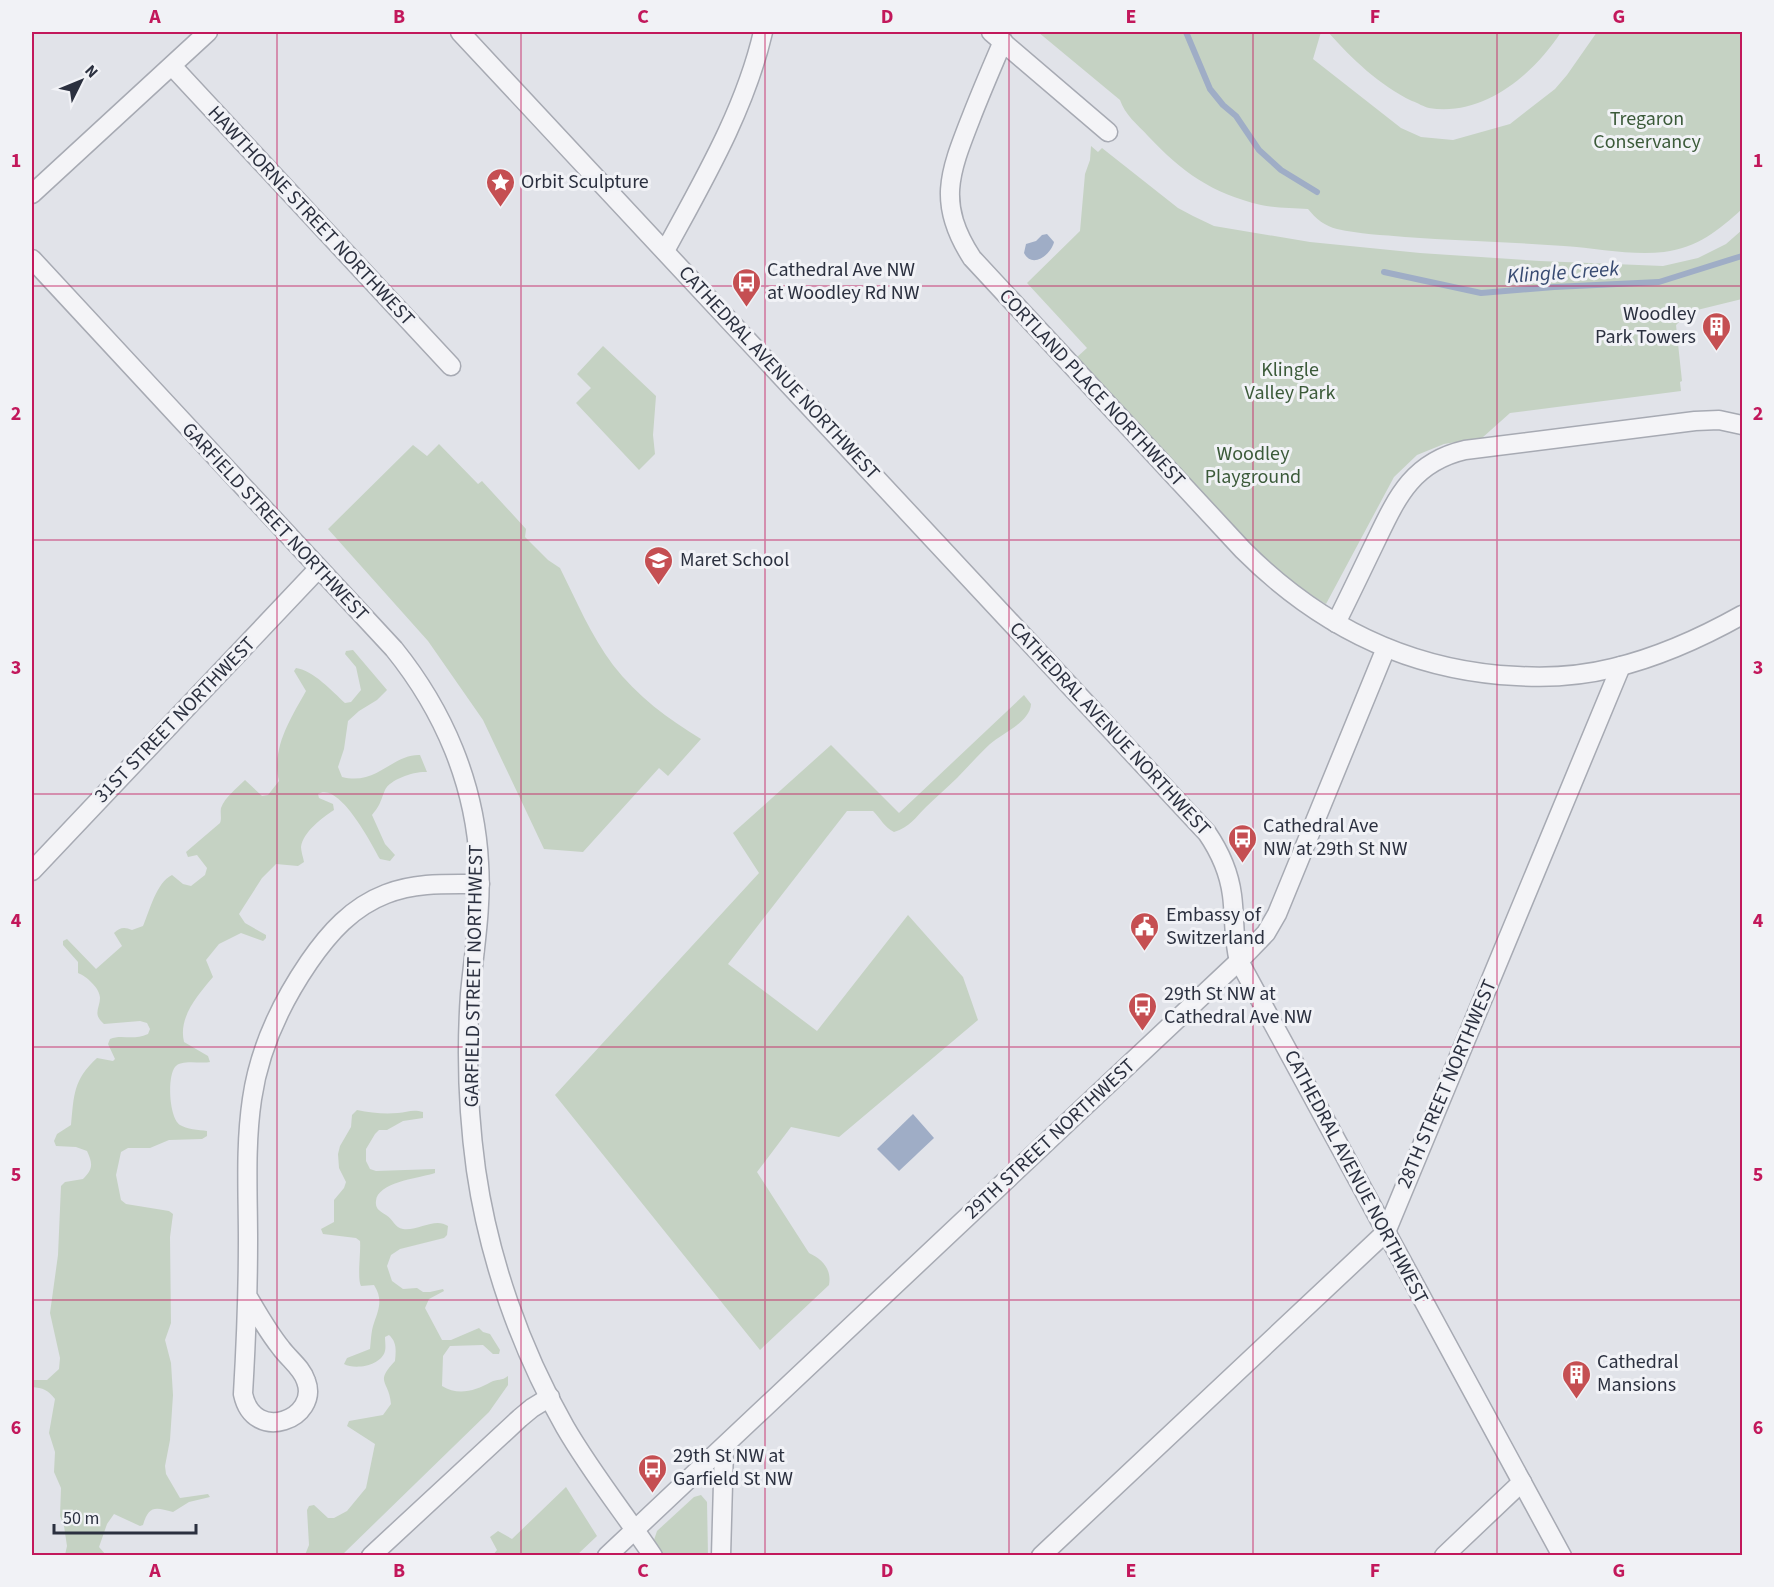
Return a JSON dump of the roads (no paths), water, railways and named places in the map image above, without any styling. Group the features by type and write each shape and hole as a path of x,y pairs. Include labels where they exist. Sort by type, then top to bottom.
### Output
{"street":[{"path":"32,194 208,32"},
{"name":"CATHEDRAL AVENUE NORTHWEST","path":"460,32 1197,820 1216,847 1229,880 1233,900 1234,937 1239,962 1562,1556"},
{"path":"665,251 731,125 752,74 763,32"},
{"path":"997,36 1108,132"},
{"name":"CORTLAND PLACE NORTHWEST","path":"997,36 951,176 951,209 962,243 972,258 1243,550 1294,596 1336,623 1386,648 1430,664 1493,675 1570,675 1621,666 1689,643 1743,615"},
{"name":"HAWTHORNE STREET NORTHWEST","path":"172,66 451,366"},
{"name":"GARFIELD STREET NORTHWEST","path":"32,259 394,649 420,683 439,716 459,762 472,812 479,854 480,884 468,1051 469,1102 483,1208 500,1277 526,1347 566,1428 653,1556"},
{"path":"1336,623 1399,494 1419,472 1436,460 1465,450 1695,421 1719,420 1743,425"},
{"name":"31ST STREET NORTHWEST","path":"32,871 318,569"},
{"name":"29TH STREET NORTHWEST","path":"607,1556 1239,962 1266,933 1277,914 1386,648"},
{"name":"28TH STREET NORTHWEST","path":"1041,1556 1386,1232 1621,666"},
{"path":"248,1297 281,1348 303,1372 308,1383 308,1395 302,1408 284,1422 271,1422 252,1414 243,1394 248,1297 248,1151 252,1097 266,1046 300,975 328,936 347,917 362,906 386,894 411,887 438,884 480,884"},
{"path":"371,1556 520,1418 550,1397"},
{"path":"721,1556 724,1447"},
{"path":"1444,1556 1522,1482"}],"water":[{"path":"1047,234 1054,242 1049,251 1036,260 1027,258 1024,253 1026,244"},
{"path":"913,1114 934,1138 899,1171 877,1149"}],"waterway":[{"path":"1186,32 1210,89 1236,116 1259,150 1281,170 1317,192"},
{"name":"Klingle Creek","path":"1384,272 1481,293 1659,282 1742,256"}],"place":[{"name":"Orbit Sculpture","path":"500,208"},
{"name":"Cathedral Ave NW at Woodley Rd NW","path":"746,308"},
{"name":"Woodley Park Towers","path":"1717,352"},
{"name":"Maret School","path":"659,586"},
{"name":"Cathedral Ave NW at 29th St NW","path":"1242,864"},
{"name":"Embassy of Switzerland","path":"1145,952"},
{"name":"29th St NW at Cathedral Ave NW","path":"1143,1032"},
{"name":"Cathedral Mansions","path":"1576,1400"},
{"name":"29th St NW at Garfield St NW","path":"652,1494"}],"park label":[{"name":"Tregaron Conservancy","path":"1647,130"},
{"name":"Klingle Valley Park","path":"1290,382"},
{"name":"Woodley Playground","path":"1253,466"}]}
